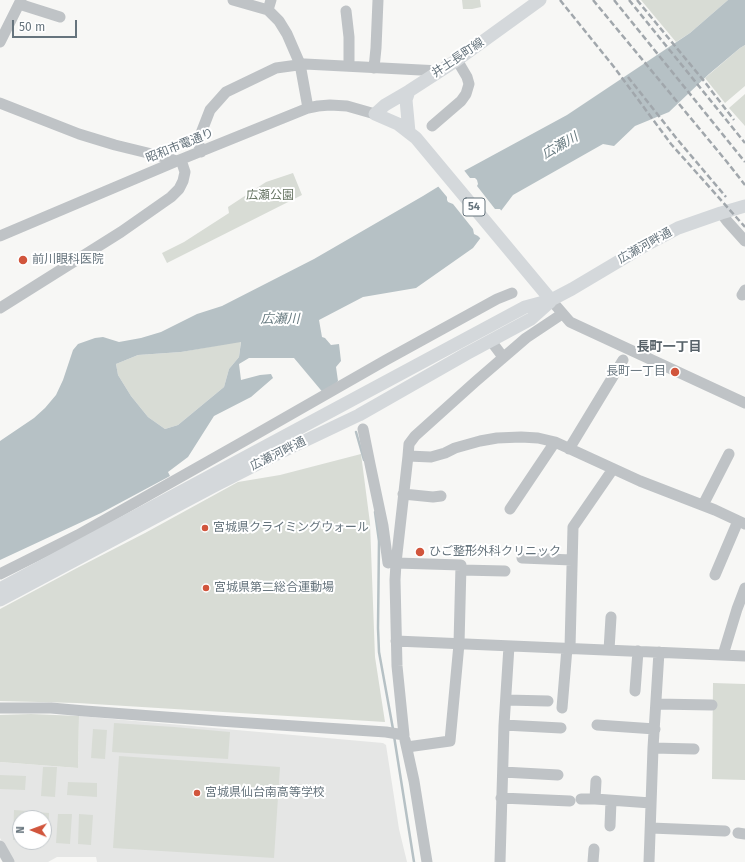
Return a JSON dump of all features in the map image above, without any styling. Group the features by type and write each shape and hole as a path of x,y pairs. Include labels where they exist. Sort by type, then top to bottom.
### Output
{"main road":[{"name":"井土長町線","path":"375,114 385,105 457,60 540,0"},
{"path":"409,91 406,100 409,132"},
{"name":"54","path":"375,114 398,124 421,143 551,300"},
{"name":"広瀬河畔通","path":"0,589 525,307 551,300 572,289 678,228 745,206"},
{"name":"広瀬河畔通","path":"0,600 214,486 359,415 426,376 531,319 551,300"}],"street":[{"path":"233,0 270,5 287,34 300,64 308,108"},
{"path":"374,68 378,0"},
{"path":"0,42 20,2 60,17"},
{"path":"346,11 349,37 349,66"},
{"path":"432,126 461,101 466,94 469,84 467,76 457,60"},
{"path":"201,152 198,141 210,110 226,92 276,68 300,64 440,71"},
{"path":"0,103 78,134 179,161 185,172 179,190 171,197 121,232 0,308"},
{"name":"昭和市電通り","path":"0,236 308,108 330,105 347,106 375,114"},
{"path":"721,213 745,241"},
{"path":"0,574 78,535 386,360 497,299 512,293"},
{"path":"551,300 570,322 745,403"},
{"path":"392,563 404,494 410,444 415,436 503,357 526,338 562,314"},
{"path":"491,341 503,357"},
{"path":"569,449 623,360"},
{"path":"363,429 395,580 397,666 402,735 407,746 414,781 427,862"},
{"path":"408,456 431,457 468,444 497,438 527,437 555,442 640,481 703,505 742,522 715,576"},
{"path":"510,509 555,442"},
{"path":"703,505 729,454"},
{"path":"562,708 568,648 573,526 613,469"},
{"path":"404,494 433,497 441,496"},
{"path":"522,558 572,560"},
{"path":"392,563 461,565 459,644 450,741 407,746"},
{"path":"461,570 505,571"},
{"path":"723,655 736,609 745,588"},
{"path":"609,650 611,617"},
{"path":"396,640 745,656"},
{"path":"500,862 504,725 509,646"},
{"path":"635,691 638,651"},
{"path":"649,862 659,652"},
{"path":"506,700 548,701"},
{"path":"656,704 712,705"},
{"path":"0,708 51,708 386,732 402,735"},
{"path":"504,725 561,728"},
{"path":"597,725 655,729"},
{"path":"654,748 694,749"},
{"path":"503,772 558,775"},
{"path":"595,800 596,781"},
{"path":"501,798 570,801"},
{"path":"581,799 652,803"},
{"path":"610,826 611,801"},
{"path":"651,828 725,831"},
{"path":"0,846 10,862"},
{"path":"593,862 594,849"}],"shaded area":[{"name":"宮城県仙台南高等学校","path":"79,716 383,743 386,745 399,829 407,862 97,862 96,857 57,857 48,862 14,862 0,838 0,762 78,768"}],"green space":[{"path":"462,0 480,0 481,7 463,9"},
{"path":"641,0 728,0 690,33 676,42"},
{"path":"745,45 745,86 725,103 705,78"},
{"path":"745,94 745,126 729,108"},
{"name":"広瀬公園","path":"293,173 302,195 167,263 162,253 184,242 229,213 228,207 266,182"},
{"path":"241,341 239,357 229,369 224,387 178,425 165,429 148,417 131,396 118,375 116,364 138,355 181,352"},
{"name":"宮城県第二総合運動場","path":"361,454 370,523 375,657 385,722 77,703 0,701 0,609 145,533 238,482 280,475"},
{"path":"713,683 745,684 745,780 712,779"},
{"path":"31,714 79,716 78,768 0,762 0,715"},
{"path":"114,723 230,732 228,759 112,752"},
{"path":"93,729 107,730 105,759 91,758"},
{"path":"119,756 280,767 274,858 113,848"},
{"path":"43,767 57,767 55,797 41,796"},
{"path":"0,775 26,776 25,790 0,789"},
{"path":"68,782 97,783 97,797 67,795"},
{"path":"58,814 72,814 70,844 56,843"},
{"path":"79,814 93,815 91,845 78,844"}],"water":[{"name":"広瀬川","path":"728,0 745,0 745,45 709,74 669,112 635,126 614,146 603,144 513,195 473,248 416,288 363,297 319,320 322,337 325,338 331,345 339,344 341,361 336,367 338,381 325,395 294,358 249,358 239,364 241,380 271,374 273,378 251,397 214,416 188,457 168,472 170,476 101,513 0,560 0,441 34,418 56,395 63,380 73,350 78,344 103,337 119,342 141,338 161,332 197,314 222,306 314,259 462,172 567,115 690,33","holes":["241,342 239,357 229,369 224,387 178,425 165,429 148,417 131,396 118,375 116,364 138,355 181,352"]}],"pier":[{"path":"463,169 470,178 475,178 477,180 477,186 495,209 500,209 503,213 482,240 474,234 473,229 453,204 448,202 447,197 437,185"}],"waterway":[{"path":"356,432 364,460"},
{"path":"375,512 379,541 379,652 393,729"},
{"path":"394,736 414,862"}],"railway":[{"path":"560,0 614,67 671,144 745,227"},
{"path":"593,0 745,185"},
{"path":"614,0 745,162"},
{"path":"629,0 745,143"},
{"path":"637,0 734,120"},
{"path":"628,77 677,139 726,197"}],"place":[{"name":"前川眼科医院","path":"23,260"},
{"name":"長町一丁目","path":"675,372"},
{"name":"宮城県クライミングウォール","path":"205,528"},
{"name":"ひご整形外科クリニック","path":"420,552"},
{"name":"宮城県第二総合運動場","path":"206,588"},
{"name":"宮城県仙台南高等学校","path":"197,793"}],"district":[{"name":"長町一丁目","path":"669,347"}]}
